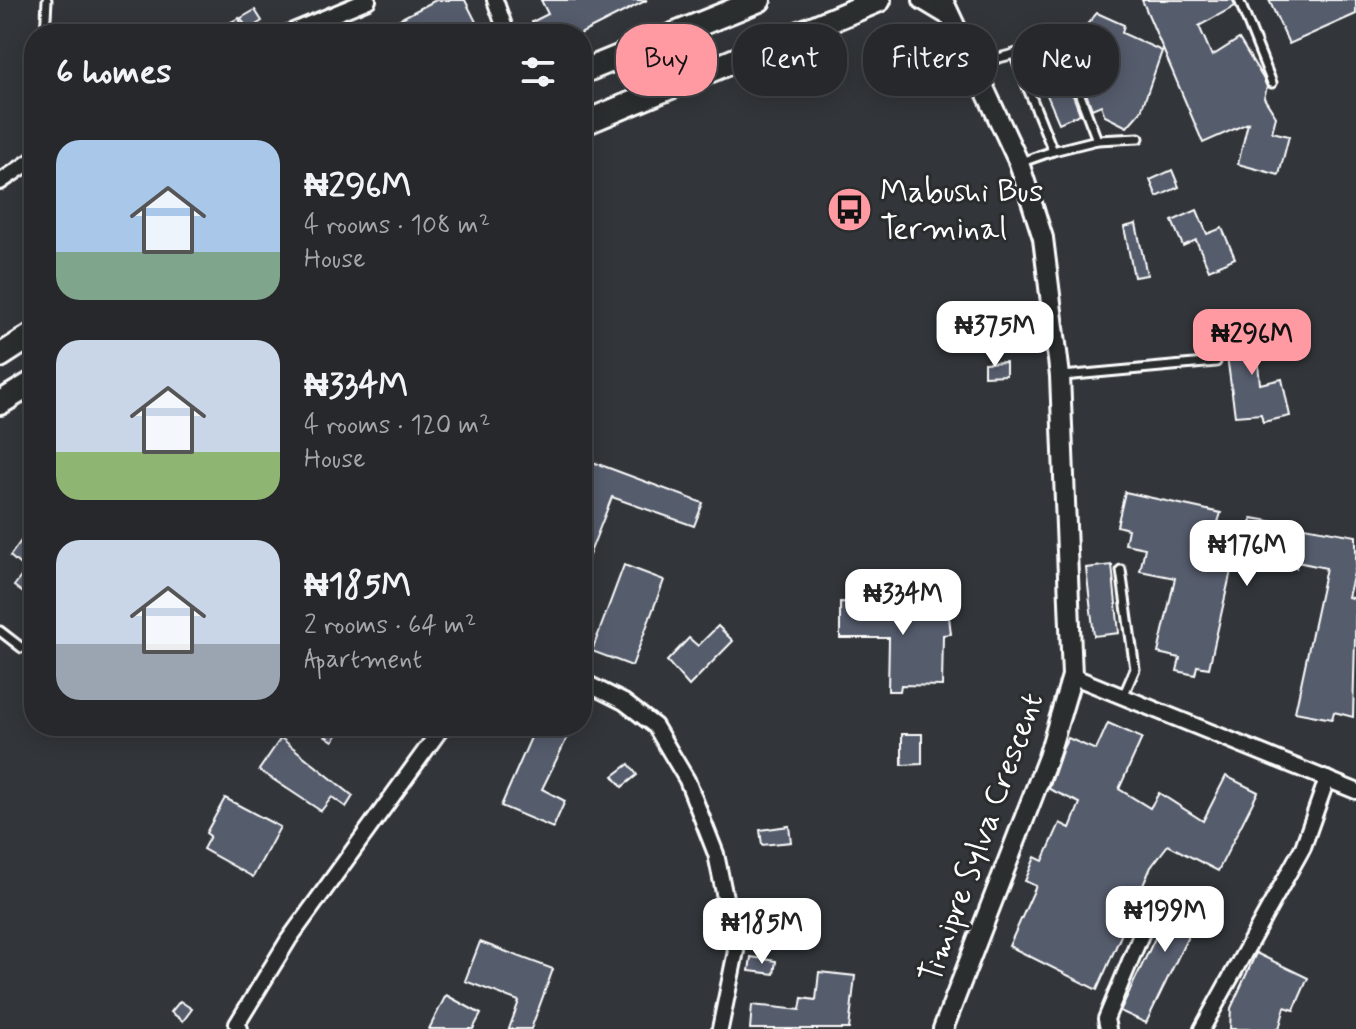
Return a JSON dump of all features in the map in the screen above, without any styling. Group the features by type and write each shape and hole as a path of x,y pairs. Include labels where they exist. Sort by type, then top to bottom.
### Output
{"main road":[{"path":"592,68 759,0"},
{"path":"592,120 879,0"},
{"path":"0,356 24,340"},
{"path":"0,403 24,388"}],"street":[{"path":"310,24 368,0"},
{"path":"495,0 503,24"},
{"name":"Timipre Sylva Crescent","path":"923,0 946,8"},
{"name":"Timipre Sylva Crescent","path":"943,1029 1048,757 1072,676 1060,376 1043,238 1019,163 989,96"},
{"path":"0,182 24,166"},
{"path":"1072,676 1356,791"},
{"path":"592,686 624,702 655,726 687,780 716,854 736,951 720,1029"},
{"path":"240,1029 237,1024 256,988 436,736"},
{"path":"1202,1029 1303,847 1327,779"},
{"path":"1108,1029 1106,1019 1157,896"}],"lane":[{"path":"46,24 47,0"},
{"path":"1239,0 1272,83"},
{"path":"1031,96 1053,151"},
{"path":"1080,96 1097,140"},
{"path":"1019,163 1097,140 1139,138"},
{"path":"1060,376 1216,362"},
{"path":"1112,693 1125,692 1135,669 1121,570"},
{"path":"0,631 22,648"}],"building":[{"path":"436,0 465,0 477,24 390,24"},
{"path":"541,0 647,0 592,28 592,24 533,24 548,14"},
{"path":"1142,0 1233,0 1235,6 1199,26 1212,56 1239,39 1263,78 1267,87 1264,98 1276,117 1272,132 1289,136 1279,175 1238,164 1248,123 1203,143"},
{"path":"1269,0 1356,0 1356,14 1289,44"},
{"path":"255,10 262,21 244,24 241,18"},
{"path":"1097,13 1124,25 1122,33 1162,51 1141,111 1127,127 1105,116 1101,105 1092,109 1087,96 1119,96 1119,24 1087,24"},
{"path":"239,18 242,24 227,24"},
{"path":"1047,96 1073,96 1080,114 1059,123"},
{"path":"1172,170 1179,187 1157,197 1150,180"},
{"path":"1197,210 1207,234 1222,228 1235,258 1209,270 1196,240 1183,246 1172,221"},
{"path":"1136,224 1147,275 1134,277 1124,227"},
{"path":"1254,323 1260,384 1282,379 1290,416 1263,422 1261,414 1235,416 1223,326"},
{"path":"1006,362 1006,375 984,376 984,363"},
{"path":"592,462 703,503 694,526 612,497 592,548"},
{"path":"1125,492 1221,513 1218,522 1250,529 1252,518 1356,536 1356,565 1348,597 1356,599 1353,717 1334,712 1332,719 1295,712 1326,568 1297,562 1296,568 1268,564 1269,558 1235,553 1209,668 1197,666 1195,675 1177,671 1180,658 1158,653 1175,578 1140,571 1145,548 1125,544 1128,529 1117,526"},
{"path":"24,537 24,568 10,556"},
{"path":"624,565 664,580 632,666 592,651"},
{"path":"1112,565 1119,633 1094,636 1086,568"},
{"path":"24,573 24,594 14,586"},
{"path":"947,599 951,634 943,635 942,686 901,685 900,691 888,691 889,638 840,638 840,602 904,604"},
{"path":"718,626 733,641 689,686 667,661 689,638 698,646"},
{"path":"1108,723 1142,738 1119,789 1150,808 1159,793 1203,821 1226,776 1258,792 1218,871 1168,845 1151,867 1097,990 1009,946 1036,886 1025,881 1035,857 1043,861 1060,823 1070,828 1080,803 1049,789 1063,748 1068,738 1096,750"},
{"path":"902,734 922,734 922,764 902,765"},
{"path":"532,736 568,736 542,789 565,801 553,828 501,806"},
{"path":"281,738 353,796 346,807 332,797 321,811 259,770"},
{"path":"629,764 637,775 622,787 613,776"},
{"path":"225,798 280,827 253,877 203,849 210,836 206,833"},
{"path":"789,826 791,842 762,845 760,830"},
{"path":"1178,890 1218,909 1211,924 1197,918 1146,1023 1120,1011"},
{"path":"480,942 553,969 531,1029 509,1029 519,1001 465,981"},
{"path":"1256,953 1308,978 1294,1010 1285,1007 1279,1029 1230,1029 1231,1008"},
{"path":"751,957 776,961 774,974 749,971"},
{"path":"819,972 855,976 849,1029 750,1029 752,1005 800,1010 802,998 816,1000"},
{"path":"446,995 481,1014 473,1029 429,1029"},
{"path":"180,1001 192,1009 183,1021 171,1012"}],"place":[{"name":"Mabushi Bus Terminal","path":"849,210"}]}
